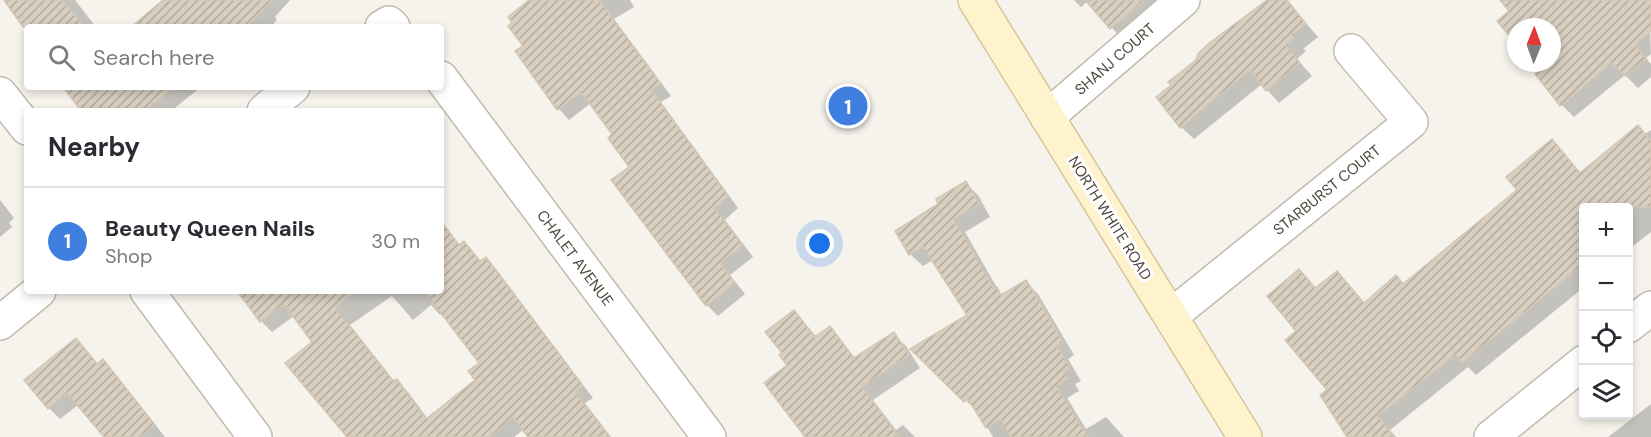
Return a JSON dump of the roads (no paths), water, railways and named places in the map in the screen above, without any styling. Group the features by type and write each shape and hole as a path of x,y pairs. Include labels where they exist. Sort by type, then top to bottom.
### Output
{"main road":[{"name":"NORTH WHITE ROAD","path":"975,0 1245,437"}],"street":[{"name":"SHANJ COURT","path":"1047,117 1183,0"},
{"name":"STARBURST COURT","path":"1171,316 1411,122 1350,51"},
{"name":"CHALET AVENUE","path":"444,82 708,437"},
{"path":"268,108 290,90"},
{"path":"0,94 24,124"},
{"path":"0,323 35,294"},
{"path":"149,294 255,437"},
{"path":"1633,323 1651,308"},
{"path":"1491,437 1581,365"}],"place":[{"name":"Beauty Queen Nails","path":"848,106"}]}
